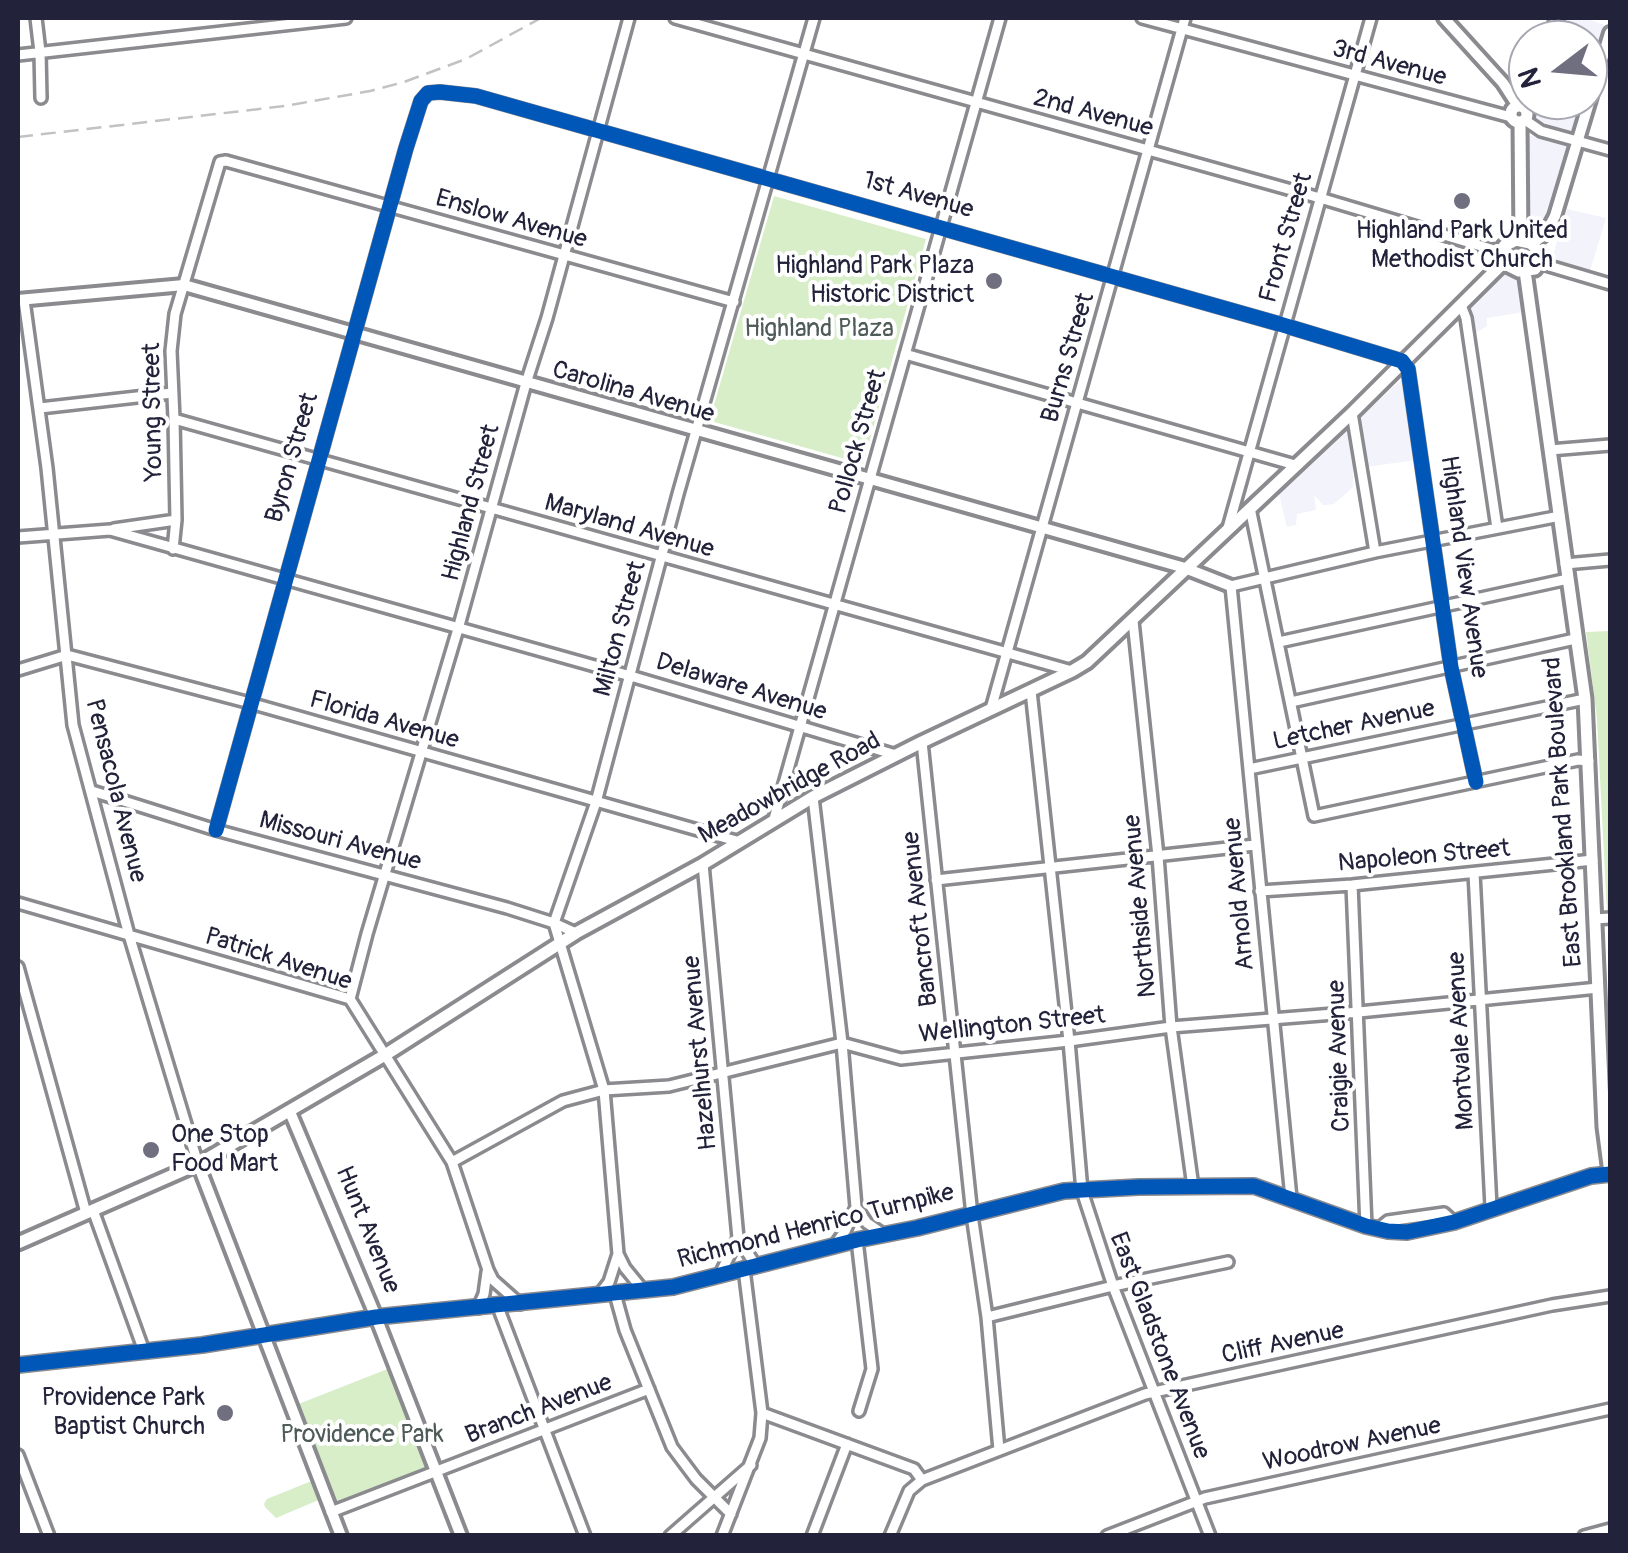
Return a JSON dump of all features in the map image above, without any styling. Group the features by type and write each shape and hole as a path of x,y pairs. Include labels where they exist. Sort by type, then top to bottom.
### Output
{"main road":[{"path":"1522,120 1526,242"},
{"path":"1526,242 1539,251 1539,263 1535,269 1512,269 1502,258 1504,246 1526,242"},
{"name":"Meadowbridge Road","path":"18,1243 198,1164 385,1055 576,933 703,864 813,797 1087,662 1352,413 1462,305 1502,258"},
{"name":"East Brookland Park Boulevard","path":"1524,271 1585,699 1598,988 1606,1057 1605,1143 1610,1174"}],"street":[{"path":"36,18 41,98"},
{"path":"228,18 229,31"},
{"path":"18,55 346,18"},
{"name":"Highland Street","path":"350,999 629,18"},
{"name":"2nd Avenue","path":"675,18 1320,198 1502,258"},
{"name":"Milton Street","path":"554,923 596,802 814,18"},
{"name":"Pollock Street","path":"774,820 1000,18"},
{"name":"3rd Avenue","path":"1142,18 1354,75 1508,109"},
{"name":"Burns Street","path":"991,709 1185,18"},
{"name":"Front Street","path":"1228,528 1371,18"},
{"path":"1444,18 1508,90"},
{"path":"1526,242 1546,233 1555,216 1610,33"},
{"name":"1st Avenue","path":"420,100 428,93 440,92 476,96 1402,361"},
{"name":"Byron Street","path":"216,830 420,100"},
{"name":"3rd Avenue","path":"1530,120 1541,131 1610,150"},
{"name":"Enslow Avenue","path":"220,162 734,302"},
{"name":"Young Street","path":"173,549 176,520 170,351 175,314 220,162"},
{"path":"1539,263 1610,284"},
{"name":"Carolina Avenue","path":"21,300 184,285 1184,568 1231,586"},
{"name":"Pensacola Avenue","path":"21,300 40,408 73,725 198,1164"},
{"path":"1462,305 1497,528"},
{"path":"905,354 1295,465"},
{"name":"Highland View Avenue","path":"1402,361 1408,369 1451,667 1476,782"},
{"path":"40,408 172,393"},
{"path":"1352,413 1376,552"},
{"name":"Maryland Avenue","path":"174,420 1072,671"},
{"path":"1550,450 1610,445"},
{"path":"1250,508 1314,816 1578,760 1589,761"},
{"path":"1231,586 1376,552 1560,516"},
{"path":"110,530 176,520"},
{"name":"Delaware Avenue","path":"18,537 110,530 896,754"},
{"path":"1565,564 1610,560"},
{"path":"1279,642 1568,579"},
{"name":"Arnold Avenue","path":"1231,586 1290,1198"},
{"name":"Northside Avenue","path":"1132,621 1172,1027 1192,1187"},
{"path":"1292,702 1575,639"},
{"path":"18,670 67,654"},
{"name":"Florida Avenue","path":"67,654 740,842"},
{"name":"East Gladstone Avenue","path":"1031,690 1082,1191 1113,1286 1210,1536"},
{"name":"Letcher Avenue","path":"1250,769 1585,699"},
{"name":"Bancroft Avenue","path":"922,742 1000,1450"},
{"name":"Missouri Avenue","path":"92,791 216,830 554,923 576,933"},
{"path":"813,797 842,1043 856,1208 866,1223 883,1234"},
{"path":"936,880 1255,845"},
{"name":"Napoleon Street","path":"1260,890 1592,860"},
{"name":"Hazelhurst Avenue","path":"703,864 738,1238 750,1268 762,1413 752,1464 722,1536"},
{"name":"Montvale Avenue","path":"1474,873 1491,1208"},
{"name":"Craigie Avenue","path":"1352,884 1372,1228"},
{"name":"Patrick Avenue","path":"18,903 350,999 452,1162 493,1280 520,1304"},
{"path":"1595,919 1610,918"},
{"path":"554,923 604,1090 618,1254 609,1282 598,1295"},
{"path":"18,966 90,1212 144,1351"},
{"name":"Wellington Street","path":"452,1162 563,1101 604,1090 669,1086 842,1043 900,1059 1172,1027 1598,988"},
{"name":"Hunt Avenue","path":"290,1112 376,1317 461,1536"},
{"path":"198,1164 340,1536"},
{"name":"Richmond Henrico Turnpike","path":"18,1364 202,1345 376,1317 674,1287 1053,1194 1254,1186 1372,1228 1397,1232 1454,1222 1591,1176 1610,1174"},
{"path":"835,1246 856,1208"},
{"path":"719,1276 738,1238"},
{"path":"857,1240 872,1369 859,1411"},
{"path":"618,1254 644,1290"},
{"path":"988,1317 1228,1262"},
{"path":"478,1308 488,1270"},
{"path":"614,1294 672,1447 731,1514"},
{"name":"Cliff Avenue","path":"922,1480 1153,1392 1610,1296"},
{"path":"498,1306 584,1536"},
{"name":"Branch Avenue","path":"332,1512 649,1389"},
{"name":"Woodrow Avenue","path":"1108,1536 1197,1501 1610,1409"},
{"path":"762,1413 914,1469 922,1480 909,1491 890,1536"},
{"path":"812,1536 848,1444"},
{"path":"18,1455 48,1536"},
{"path":"670,1536 752,1464"},
{"path":"1584,1536 1610,1529"}],"shaded area":[{"path":"1534,120 1578,120 1574,133"},
{"path":"1529,135 1570,147 1550,212 1528,233 1524,195"},
{"path":"1567,209 1606,218 1590,271 1552,258"},
{"path":"1505,271 1517,272 1523,312 1487,318 1487,326 1472,335 1468,308"},
{"path":"1401,380 1405,381 1416,460 1366,467 1359,419"},
{"path":"1345,428 1350,432 1353,454 1353,487 1334,504 1323,505 1314,495 1316,510 1297,514 1296,525 1287,527 1279,494"}],"green space":[{"name":"Highland Plaza","path":"774,196 926,239 863,464 710,419"},
{"path":"1610,631 1607,913 1597,719 1586,632"},
{"name":"Providence Park","path":"390,1368 427,1469 333,1503 296,1405"},
{"path":"314,1480 321,1499 276,1518 265,1507 267,1499"}],"railway":[{"path":"18,137 285,106 370,91 466,59 541,18"}],"cycle path":[{"path":"216,830 406,148 421,101 428,93 440,92 476,96 1402,361 1408,369 1451,667 1476,782"},
{"path":"18,1365 202,1345 376,1317 673,1287 1064,1191 1254,1186 1366,1226 1407,1232 1454,1222 1591,1176 1610,1174"}],"place":[{"name":"Highland Park United Methodist Church","path":"1462,201"},
{"name":"Highland Park Plaza Historic District","path":"994,281"},
{"name":"One Stop Food Mart","path":"151,1150"},
{"name":"Providence Park Baptist Church","path":"225,1413"}]}
